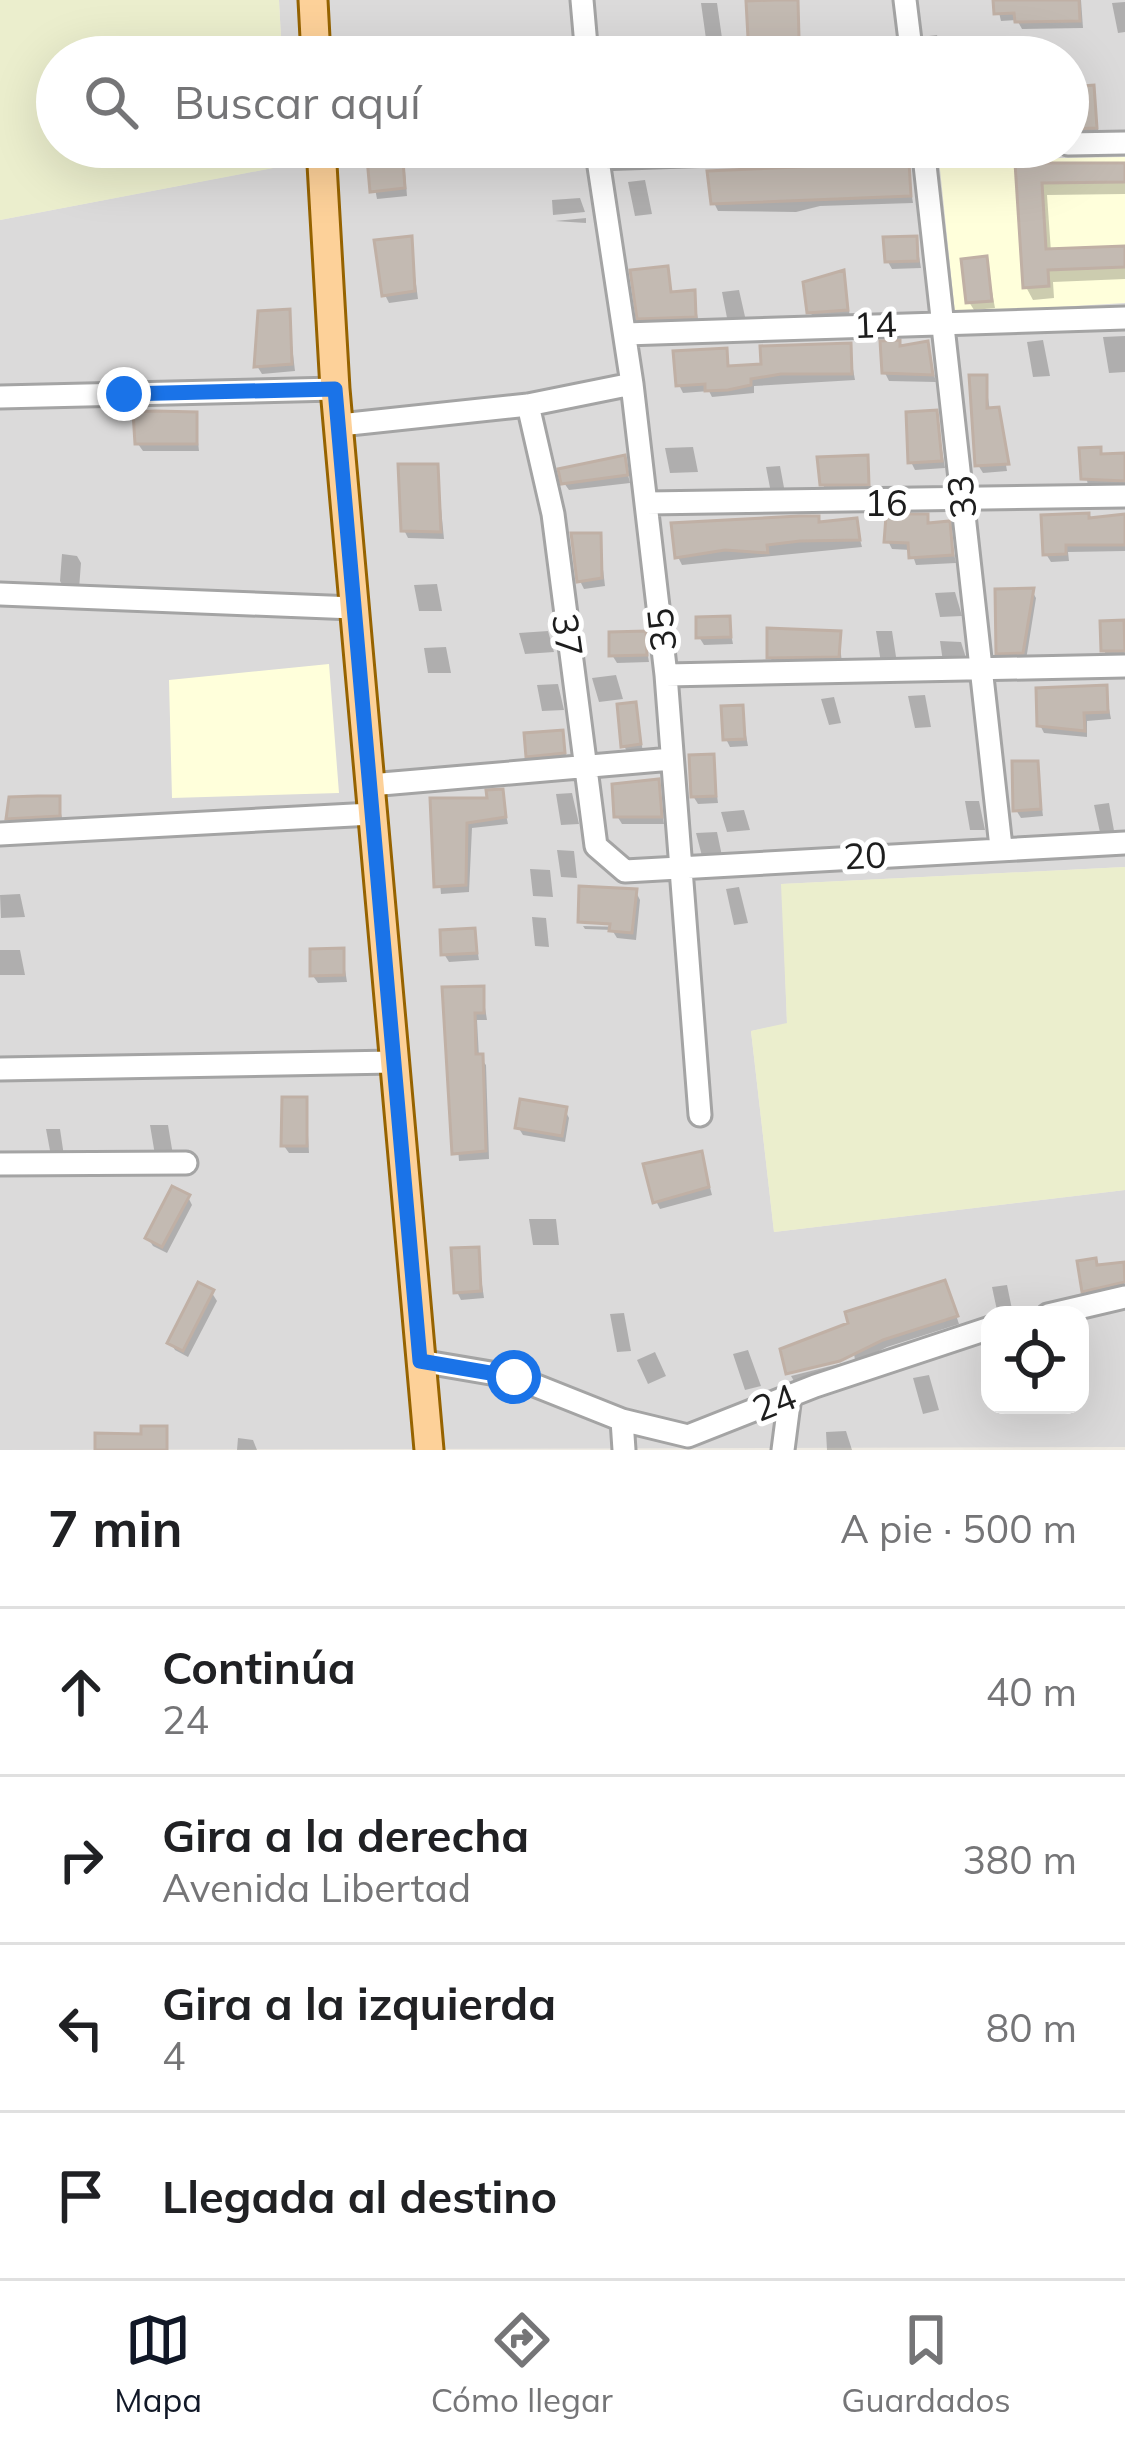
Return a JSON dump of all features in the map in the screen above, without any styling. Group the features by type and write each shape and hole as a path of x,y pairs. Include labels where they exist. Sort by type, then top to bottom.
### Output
{"main road":[{"path":"313,0 315,36"},
{"path":"322,168 335,389 429,1450"}],"street":[{"path":"581,0 585,36"},
{"path":"905,0 909,36"},
{"path":"1089,144 1125,143"},
{"name":"35","path":"599,168 632,384 666,675 700,1115"},
{"name":"33","path":"922,168 944,322 1000,847"},
{"name":"14","path":"625,334 1125,318"},
{"path":"340,425 527,405 632,384"},
{"path":"0,397 335,389"},
{"name":"37","path":"527,405 553,514 596,846 608,861"},
{"name":"16","path":"647,502 962,502 1125,496"},
{"path":"0,594 354,608"},
{"path":"666,675 1125,666"},
{"path":"370,785 672,758"},
{"path":"0,834 372,814"},
{"name":"20","path":"608,861 625,871 1125,843"},
{"path":"0,1069 394,1062"},
{"path":"0,1165 186,1163"},
{"path":"1089,1306 1125,1298"},
{"name":"24","path":"420,1361 514,1377 622,1420 688,1436 981,1331"},
{"path":"783,1450 790,1396"},
{"path":"622,1420 624,1450"}],"shaded area":[{"path":"0,0 279,0 281,36 36,36 36,168 273,168 0,220"},
{"path":"279,0 1125,0 1125,867 782,884 787,1024 751,1031 774,1232 1125,1190 1125,1447 0,1450 0,220 272,168 1089,168 1089,36 281,36"},
{"path":"1125,157 1125,303 955,313 940,168 1089,168 1089,158"},
{"path":"329,664 339,793 172,798 169,680"},
{"path":"1125,867 1125,1190 774,1232 751,1031 787,1023 781,884"}],"building":[{"path":"798,0 799,36 748,36 746,1"},
{"path":"993,0 1079,0 1080,21 1015,22 1014,13 994,14"},
{"path":"1089,85 1094,85 1097,128 1089,128"},
{"path":"1125,163 1125,182 1042,183 1046,249 1125,246 1125,267 1048,270 1049,286 1023,288 1015,168"},
{"path":"368,168 404,168 405,188 370,192"},
{"path":"909,168 911,196 711,204 707,171"},
{"path":"412,236 415,291 382,296 374,240"},
{"path":"917,236 918,261 885,262 883,237"},
{"path":"987,256 992,301 966,303 961,259"},
{"path":"668,266 671,292 695,290 696,317 637,319 630,270"},
{"path":"844,270 848,310 807,313 803,282"},
{"path":"290,309 292,364 254,367 258,311"},
{"path":"900,340 900,346 928,341 933,375 882,373 880,341"},
{"path":"851,343 852,374 781,374 751,379 751,385 728,390 705,391 705,384 676,386 673,351 727,348 728,366 761,364 760,346"},
{"path":"969,375 987,375 987,408 999,407 1009,464 975,466"},
{"path":"937,410 942,461 908,463 906,412"},
{"path":"133,412 197,412 197,444 135,444"},
{"path":"1101,447 1101,454 1125,453 1125,481 1081,479 1079,448"},
{"path":"625,455 628,475 561,484 558,469"},
{"path":"868,455 869,485 820,485 817,457"},
{"path":"398,464 438,464 441,532 401,531"},
{"path":"1089,513 1089,518 1125,514 1125,545 1066,545 1066,554 1043,555 1041,515"},
{"path":"928,514 928,523 950,521 953,555 909,558 908,543 884,542 886,516"},
{"path":"819,516 819,522 857,518 860,540 800,541 767,545 768,553 725,550 675,558 671,523"},
{"path":"571,533 601,533 602,578 577,582"},
{"path":"1034,588 1023,653 996,654 995,589"},
{"path":"730,616 731,637 696,638 696,617"},
{"path":"1124,620 1125,651 1101,651 1100,621"},
{"path":"767,628 841,631 839,657 767,658"},
{"path":"646,631 647,655 609,656 609,632"},
{"path":"1107,685 1108,712 1084,713 1085,731 1037,726 1036,688"},
{"path":"636,702 641,744 621,747 617,704"},
{"path":"743,705 745,739 723,740 721,706"},
{"path":"563,730 565,753 526,757 524,733"},
{"path":"714,754 716,796 691,797 689,755"},
{"path":"1012,761 1038,761 1041,809 1013,811"},
{"path":"659,779 662,817 614,817 612,784"},
{"path":"503,789 506,817 467,823 466,885 434,887 430,798 487,798 486,790"},
{"path":"60,796 60,816 6,819 9,797"},
{"path":"579,886 637,889 632,933 609,931 610,924 578,922"},
{"path":"475,928 477,953 441,955 440,930"},
{"path":"344,948 344,975 310,976 310,949"},
{"path":"484,986 484,1013 475,1013 476,1054 483,1054 486,1151 452,1154 442,987"},
{"path":"282,1097 307,1097 307,1146 281,1146"},
{"path":"520,1099 567,1107 562,1136 515,1128"},
{"path":"702,1151 709,1187 653,1203 643,1164"},
{"path":"172,1186 190,1195 162,1247 145,1238"},
{"path":"479,1247 481,1291 454,1293 451,1248"},
{"path":"1096,1258 1097,1265 1124,1262 1125,1282 1082,1292 1077,1261"},
{"path":"945,1280 958,1316 883,1340 840,1361 786,1374 780,1349 848,1323 845,1312"},
{"path":"198,1282 214,1290 183,1351 167,1343"},
{"path":"141,1426 167,1426 167,1450 95,1450 95,1433 141,1434"}],"route":[{"path":"124,394 335,389 420,1361 514,1377"}]}
